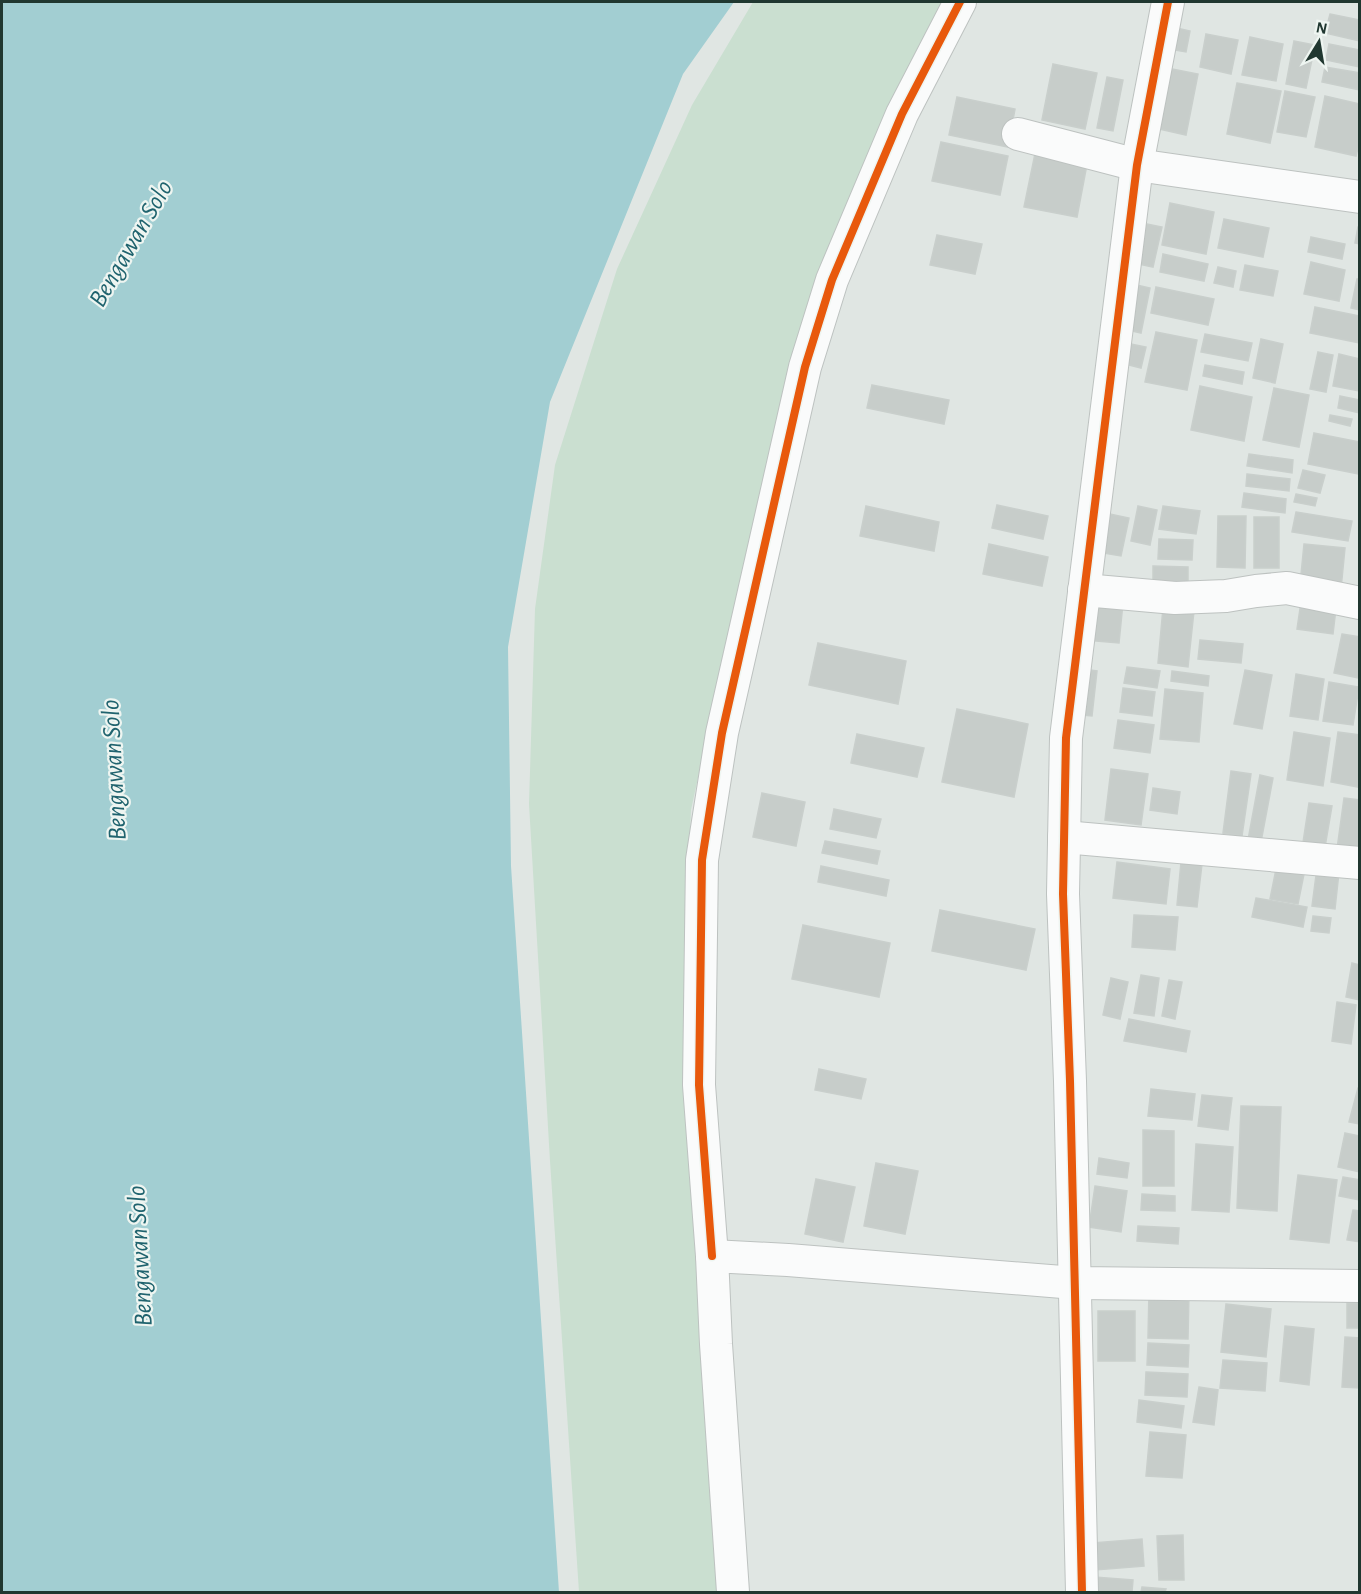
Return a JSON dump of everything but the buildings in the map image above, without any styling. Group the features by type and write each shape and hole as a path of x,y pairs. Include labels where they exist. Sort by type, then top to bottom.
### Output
{"street":[{"path":"733,1593 699,1085 702,860 722,733 805,368 832,280 902,114 960,2"},
{"path":"1082,1593 1070,1081 1063,894 1066,738 1137,165 1168,2"},
{"path":"1018,134 1137,165 1359,197"},
{"path":"1084,590 1175,598 1226,596 1287,588 1359,603"},
{"path":"1064,837 1359,863"},
{"path":"712,1256 1075,1283 1359,1286"}],"green space":[{"path":"753,2 945,2 872,144 819,274 718,685 691,810 685,939 697,1228 720,1592 579,1592 529,804 535,609 555,465 617,269 692,105"}],"water":[{"name":"Bengawan Solo","path":"2,2 734,2 683,74 550,402 508,647 511,866 559,1592 2,1592"}],"cycle path":[{"path":"712,1256 699,1085 702,860 722,733 805,367 832,280 902,114 960,2"},
{"path":"1082,1592 1070,1081 1063,894 1066,738 1137,165 1168,2"}]}
